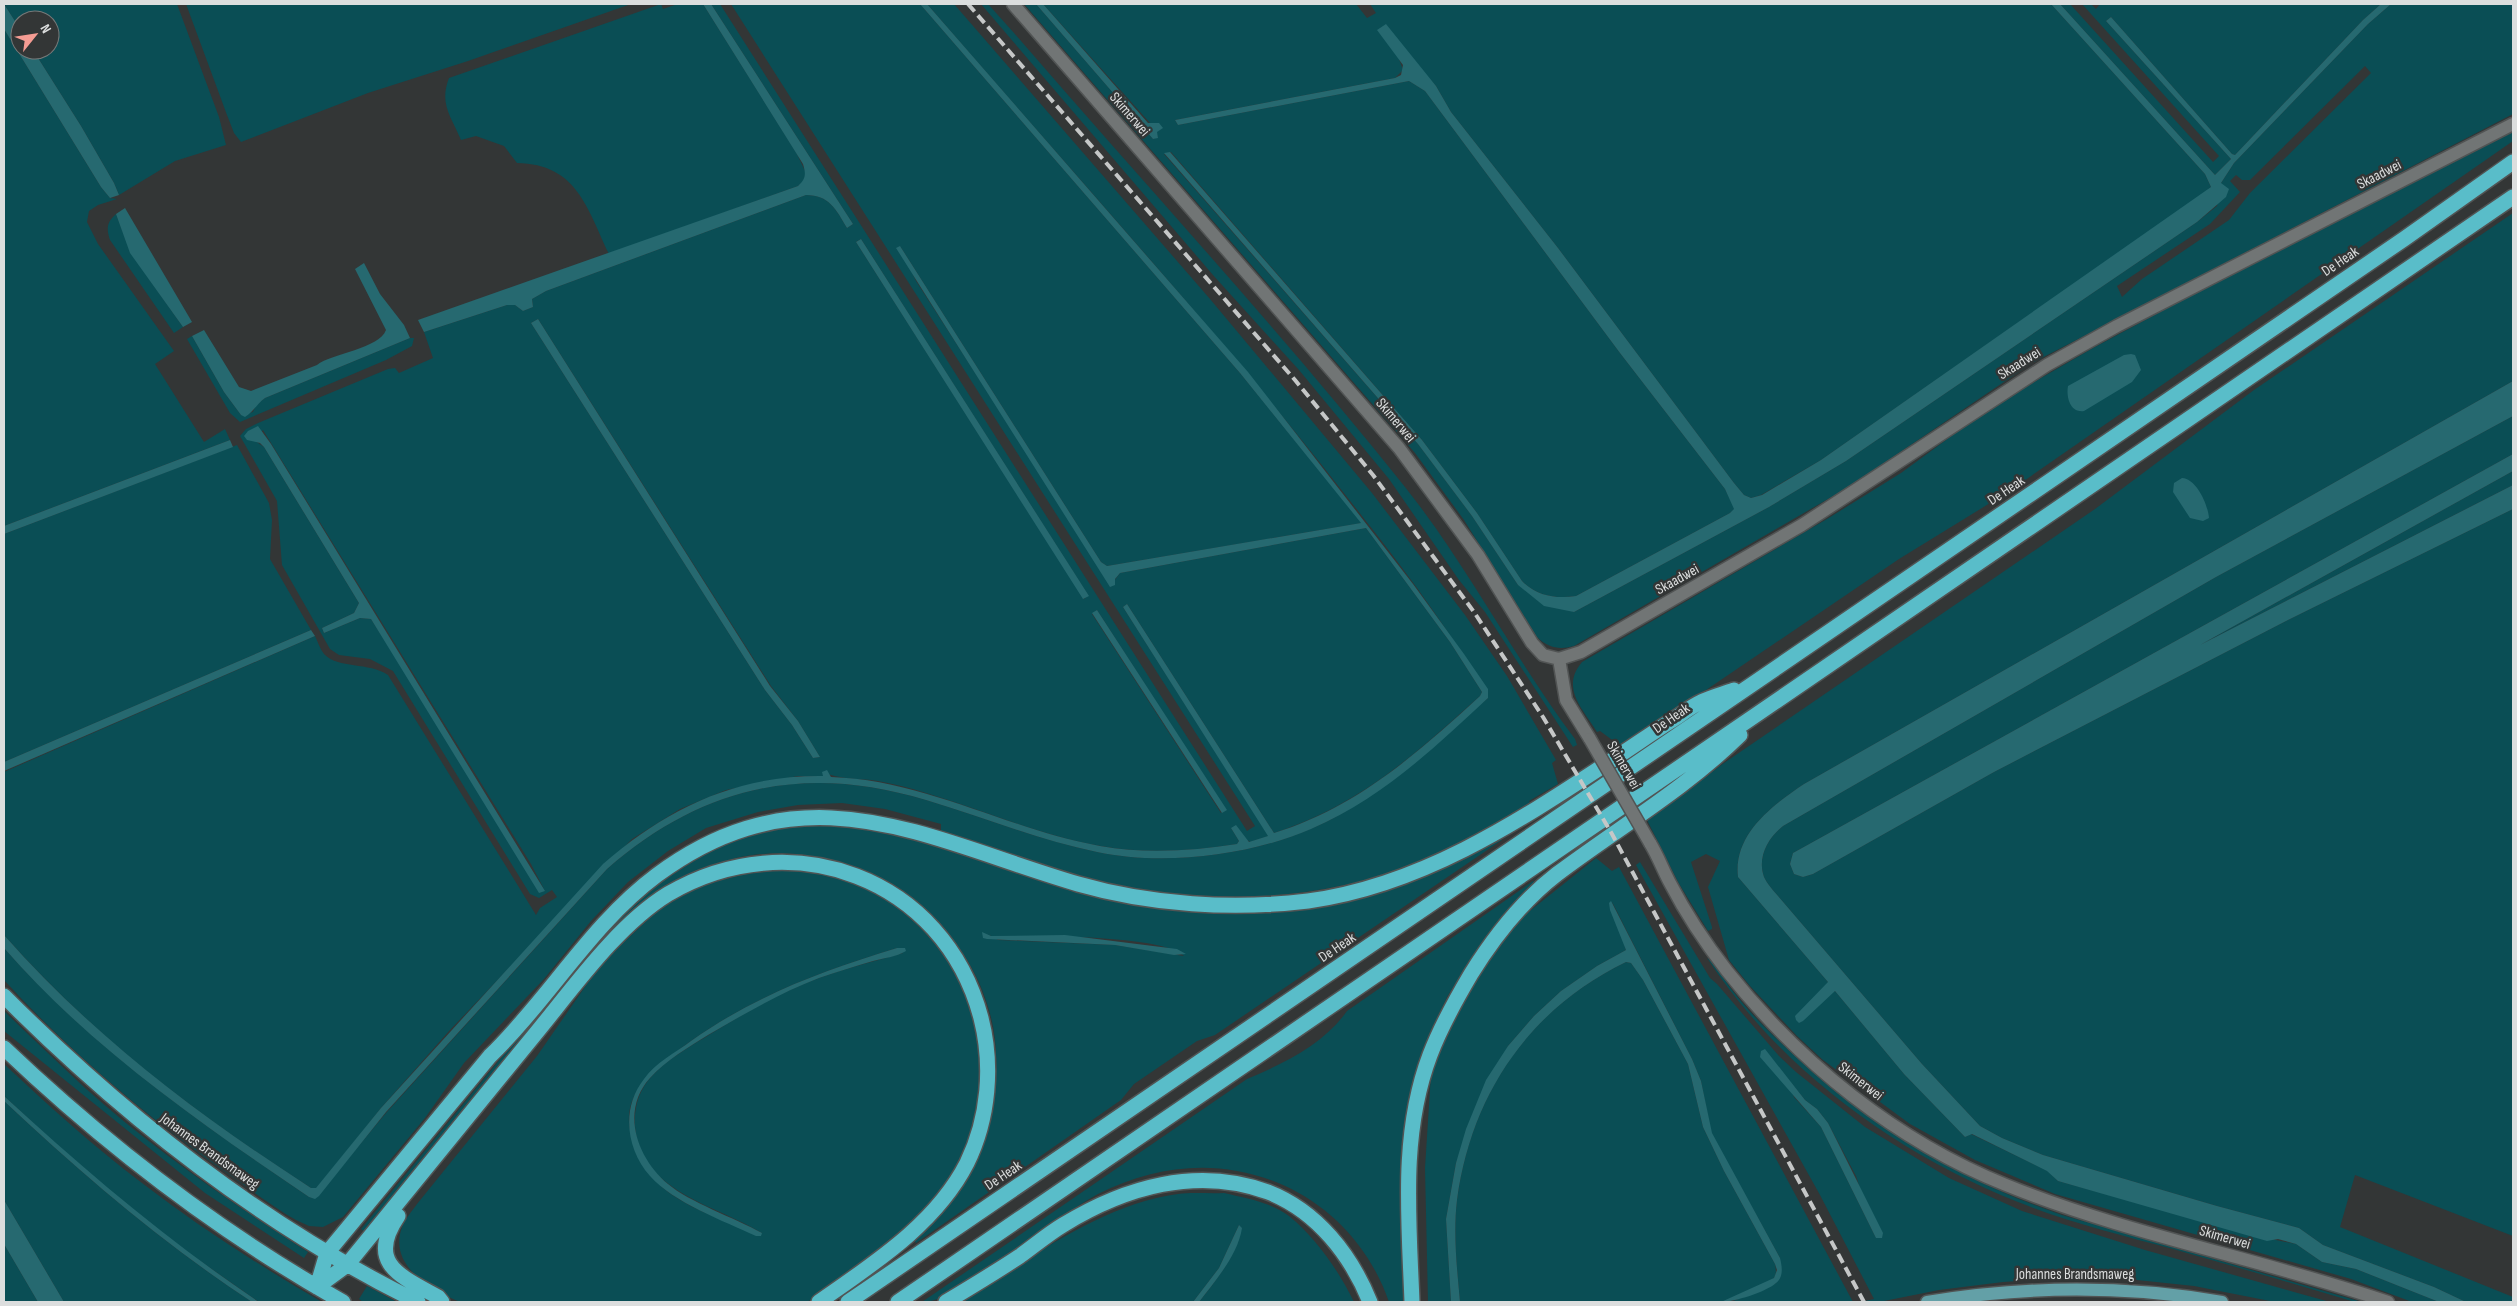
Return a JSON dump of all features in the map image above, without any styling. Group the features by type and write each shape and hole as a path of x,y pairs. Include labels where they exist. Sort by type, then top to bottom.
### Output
{"highway":[{"name":"De Heak","path":"848,1302 2388,250 2513,162"},
{"path":"898,1302 2513,197"},
{"path":"317,1288 327,1253 490,1056 510,1037 627,900 676,862 712,842 775,820 840,817 921,832 1080,884 1159,900 1206,905 1308,901 1362,889 1450,858 1530,813 1700,702 1753,684"},
{"path":"1412,1302 1408,1199 1409,1154 1421,1084 1429,1057 1448,1012 1487,949 1522,905 1555,876 1713,762 1770,706"},
{"path":"317,1288 347,1265 562,1001 620,934 640,914 667,895 700,878 728,868 763,862 796,862 828,867 886,889 916,913 943,941 964,970 977,1003 987,1040 989,1072 980,1130 966,1164 948,1192 923,1221 900,1242 819,1302"},
{"name":"Johannes Brandsmaweg","path":"4,996 113,1099 190,1161 327,1253 418,1302"},
{"path":"4,1048 82,1120 163,1185 225,1230 317,1288 343,1302"},
{"path":"946,1302 1079,1216 1138,1190 1161,1184 1204,1179 1258,1188 1298,1206 1337,1245 1370,1302"},
{"path":"412,1186 406,1204 386,1235 386,1257 399,1275 438,1297 442,1302"}],"main road":[{"name":"Johannes Brandsmaweg","path":"1927,1302 1975,1295 2065,1289 2123,1290 2222,1302"}],"street":[{"name":"Skimerwei","path":"1013,4 1399,448 1453,519 1537,650 1543,655 1559,659 1566,700 1650,842 1670,883 1698,931 1751,999 1804,1055 1844,1090 1910,1135 2003,1184 2082,1213 2388,1302"},
{"name":"Skaadwei","path":"1559,659 1580,652 1802,526 2047,365 2126,321 2513,124"}],"shaded area":[{"path":"4,4 177,4 219,117 226,145 175,161 119,195 81,126 39,60 60,60 60,10 10,10 10,13"},
{"path":"4,4 10,13 10,39 4,29"},
{"path":"186,4 631,4 468,61 368,93 241,142 234,133"},
{"path":"661,4 663,9 678,4 703,4 796,152 806,173 804,181 798,186 609,254 586,205 567,180 554,171 537,165 517,163 504,146 476,136 461,140 450,117 446,103 446,87 449,78"},
{"path":"703,4 711,4 853,224 847,228 831,204 821,197 806,195 546,291 532,299 533,307 523,311 515,305 507,305 424,332 418,320 798,186 803,181 805,171 803,164"},
{"path":"711,4 720,4 1247,831 1255,826 731,4 920,4 1240,373 1362,523 1107,566 1101,562 900,246 916,281 1110,586 1120,573 1366,528 1450,642 1482,692 1480,696 1408,758 1360,793 1333,808 1274,833 1127,604 1123,607 1269,836 1250,842 1231,828 1239,841 1237,844 1169,851 1101,846 1056,836 908,788 878,781 829,775 823,772 823,776 798,776 726,790 680,809 632,839 449,1031 381,1108 317,1188 311,1188 228,1132 148,1072 74,1007 4,935 4,772 315,636 324,654 330,659 345,664 372,668 388,675 536,915 540,908 557,897 552,890 539,898 530,894 393,671 370,659 339,655 330,649 282,565 277,501 240,436 246,429 258,423 388,369 395,368 399,373 433,358 424,332 507,305 515,305 523,311 533,307 532,299 546,291 806,195 821,197 831,204 847,228 853,224","holes":["861,239 1088,595 1084,599 856,242","538,319 771,686 798,721 820,757 813,758 792,725 765,690 531,323","263,430 531,864 545,891 371,619 360,618 324,633 322,628 354,613 359,603 264,447 254,440","1097,610 1226,810 1221,813 1092,614"]},
{"path":"920,4 927,4 1248,372 1413,584 1488,689 1488,698 1405,771 1383,788 1336,817 1311,829 1261,846 1205,856 1149,858 1097,852 1032,835 926,800 881,789 838,784 797,784 757,789 718,801 680,818 643,841 607,869 386,1112 319,1196 315,1199 309,1197 188,1112 110,1051 73,1019 4,948 4,935 74,1007 148,1072 228,1132 311,1188 316,1188 381,1108 603,864 652,826 678,811 732,789 761,781 791,777 823,776 822,772 827,770 831,777 866,780 900,787 934,796 1066,839 1100,846 1168,851 1237,844 1239,841 1231,828 1236,825 1249,842 1268,836 1123,607 1127,604 1274,833 1304,822 1359,794 1409,758 1480,696 1482,692 1450,642 1366,528 1120,573 1115,579 1115,585 1110,587 896,248 900,246 1101,562 1107,566 1361,523 1240,373"},
{"path":"927,4 954,4 1210,299 1372,493 1465,615 1507,676 1556,760 1552,763 1558,784 1529,801 1531,804 1478,836 1403,869 1359,882 1271,896 1181,895 1136,889 1092,880 941,831 941,824 885,809 842,803 798,805 758,812 706,828 668,851 628,882 591,921 544,979 464,1063 425,1118 343,1217 323,1227 309,1226 296,1220 263,1199 170,1131 112,1084 56,1033 4,980 4,948 73,1019 110,1051 228,1141 309,1197 315,1198 386,1113 607,869 643,841 680,818 718,801 756,789 797,784 838,784 881,789 926,800 1032,835 1097,852 1149,858 1205,856 1260,846 1310,829 1337,816 1372,793 1488,698 1431,607 1321,464 1176,289"},
{"path":"981,4 988,4 1212,258 1310,371 1405,487 1450,548 1532,677 1575,739 1577,745 1573,747 1485,612 1459,580 1389,479 1299,370 1213,275"},
{"path":"1024,4 1036,4 1153,139 1158,137 1151,124 1043,4 1356,4 1367,18 1376,13 1370,4 2051,4 2205,174 2211,187 2203,194 1821,460 1761,495 1751,498 1744,495 1734,483 1558,248 1451,112 1436,86 1424,73 1399,59 1403,70 1395,78 1175,120 1178,125 1409,81 1425,91 1620,353 1725,489 1735,509 1576,596 1554,597 1534,590 1522,581 1477,513 1422,440 1171,152 1164,154 1418,444 1472,516 1518,585 1574,612 1769,507 1846,461 2197,222 2217,206 2221,183 2234,163 2368,24 2391,4 2513,4 2513,114 2032,363 1847,488 1574,646 1554,647 1545,644 1537,637 1464,520 1415,453","holes":["2365,66 2371,73 2250,193 2229,220 2142,279 2122,297 2117,286 2210,224 2240,192 2230,181 2236,175 2242,180 2250,180"]},
{"path":"1036,4 1043,4 1148,123 1159,123 1163,128 1157,132 1158,138 1153,139"},
{"path":"2051,4 2060,4 2215,175 2231,159 2106,21 2111,17 2232,154 2235,155 2363,20 2381,4 2391,4 2368,24 2234,163 2221,183 2229,189 2226,197 2197,222 1846,461 1769,507 1574,612 1544,606 1518,585 1472,516 1418,444 1164,153 1170,152 1422,440 1477,513 1522,581 1540,593 1554,597 1576,596 1730,513 1734,509 1725,489 1620,353 1425,91 1409,81 1178,125 1175,120 1395,78 1401,75 1403,65 1377,30 1386,24 1436,86 1451,112 1558,248 1734,483 1744,495 1751,498 1762,495 1821,460 2211,187 2205,174"},
{"path":"2060,4 2070,4 2213,162 2219,156 2082,4 2091,4 2096,9 2100,4 2381,4 2363,20 2235,155 2232,154 2111,17 2106,21 2231,159 2215,175"},
{"path":"4,29 10,39 10,60 23,60 101,187 110,198 117,199 98,205 89,211 87,222 98,244 174,351 155,364 204,442 225,429 230,440 4,526"},
{"path":"23,60 39,60 81,126 119,195 110,198 101,187"},
{"path":"2513,132 2513,141 2008,492 1899,559 1706,690 1619,745 1600,731 1597,732 1580,707 1573,690 1573,681 1582,662 1827,519 1901,473 1961,429 2024,388 2093,348 2207,287"},
{"path":"125,208 192,322 183,327 130,253 116,214"},
{"path":"2513,213 2513,381 1804,784 1780,801 1758,822 1742,847 1738,862 1738,877 1828,982 1831,993 1835,991 1904,1074 1965,1137 1971,1134 2048,1171 2058,1181 2271,1239 2296,1244 2322,1262 2356,1269 2439,1302 2412,1302 2351,1279 2055,1194 1975,1160 1910,1124 1823,1060 1797,1036 1750,986 1729,960 1708,887 1720,861 1706,854 1691,862 1712,927 1708,931 1678,882 1647,820 1724,763 2095,509 2254,390"},
{"path":"116,214 131,253 183,327 174,333 110,240 108,226"},
{"path":"861,239 1089,596 1083,599 856,242"},
{"path":"364,263 380,294 404,325 410,338 265,398 245,417 241,415 224,392 192,336 204,330 239,387 251,391 333,357 365,346 382,336 386,330 355,269"},
{"path":"538,319 770,686 798,721 820,757 813,758 792,725 765,690 531,323"},
{"path":"192,336 224,392 241,415 253,412 256,405 265,398 414,338 412,346 386,360 240,422 230,413 187,339"},
{"path":"2124,355 2135,355 2141,370 2132,382 2084,411 2079,411 2072,407 2068,399 2068,386"},
{"path":"2513,381 2513,416 2216,577 1783,826 1769,842 1762,862 1764,877 1771,887 1922,1064 1980,1126 2002,1138 2043,1155 2299,1228 2323,1245 2434,1287 2466,1302 2439,1302 2356,1269 2322,1262 2296,1244 2278,1239 2267,1241 2058,1181 2047,1171 1972,1134 1965,1137 1904,1074 1835,991 1803,1021 1799,1023 1796,1020 1795,1016 1828,982 1738,877 1738,862 1742,847 1749,834 1768,811 1804,784"},
{"path":"2513,416 2513,454 1793,853 1790,864 1794,874 1803,877 1813,874 1994,772 2290,619 2513,509 2513,1236 2355,1175 2340,1227 2513,1297 2513,1302 2466,1302 2434,1287 2323,1245 2299,1228 2043,1155 2002,1138 1980,1126 1922,1064 1769,885 1764,877 1762,862 1765,849 1773,836 1783,826 2216,577"},
{"path":"258,426 271,444 545,891 539,893 371,619 360,618 324,633 322,628 354,613 359,603 264,447 260,443 247,440 244,436 248,431"},
{"path":"230,440 233,447 4,534 4,526"},
{"path":"237,445 269,503 272,520 270,559 311,630 4,762 4,534"},
{"path":"2513,454 2513,471 2200,645 2513,485 2513,509 2290,619 1994,772 1813,874 1803,877 1794,874 1790,864 1793,853"},
{"path":"2513,471 2513,485 2200,645"},
{"path":"2182,478 2187,479 2197,488 2204,500 2209,518 2203,521 2190,518 2173,492 2174,483"},
{"path":"1097,610 1227,810 1222,813 1092,613"},
{"path":"311,630 315,636 4,771 4,762"},
{"path":"818,823 889,830 1141,905 1211,912 1258,910 1411,881 1451,865 1500,838 1502,840 1215,1035 1197,1041 1134,1084 1121,1100 916,1243 914,1240 949,1205 962,1187 982,1138 991,1105 996,1072 993,1025 978,981 955,942 924,909 886,882 844,864 799,854 752,855 714,865 690,875 655,894 366,1233 361,1229 600,937 651,888 711,850 754,833","holes":["991,936 1123,940 1150,944 1171,949 1184,956 1115,945 998,940"]},
{"path":"1596,858 1612,871 1619,867 1853,1302 1731,1302 1776,1283 1780,1258 1711,1133 1701,1081 1692,1059 1612,902 1626,950 1597,966 1561,991 1534,1016 1508,1046 1456,1163 1446,1219 1451,1302 1428,1302 1425,1168 1431,1074 1443,1041 1466,992 1496,948 1526,914"},
{"path":"1640,862 1710,978 1779,1056 1796,1072 1865,1127 1949,1178 2022,1211 2145,1250 2330,1302 2275,1302 2194,1286 2137,1280 2065,1278 2003,1282 1939,1290 1879,1302 1861,1302 1874,1299 1820,1195 1636,865","holes":["1787,1078 1805,1100 1817,1109 1828,1123 1856,1176 1876,1238 1821,1127 1794,1097"]},
{"path":"777,870 807,870 862,887 901,911 934,942 958,980 974,1022 981,1067 977,1113 962,1159 937,1197 882,1250 832,1287 806,1302 460,1302 425,1283 406,1264 401,1253 399,1241 405,1221 537,1056 598,968 657,911 706,884 745,874","holes":["897,948 903,953 819,978 764,1003 672,1059 657,1070 643,1087 635,1112 635,1124 640,1149 654,1171 665,1181 691,1198 762,1233 697,1209 659,1184 641,1156 632,1137 629,1119 631,1104 638,1089 649,1076 691,1041 740,1010 765,997 816,975"]},
{"path":"1533,881 1536,884 1487,936 1447,997 1429,1038 1402,1161 1401,1218 1405,1302 1389,1302 1372,1265 1361,1248 1334,1218 1301,1194 1260,1176 1213,1168 1190,1168 1144,1176 1098,1194 1071,1211 1024,1246 953,1292 938,1299 922,1302 1247,1079 1275,1067 1302,1052 1338,1023 1347,1011"},
{"path":"1611,901 1692,1059 1701,1081 1712,1133 1780,1258 1782,1268 1779,1281 1750,1296 1721,1302 1774,1278 1777,1270 1724,1171 1703,1127 1688,1064 1643,980 1631,963 1626,962 1591,981 1561,1004 1534,1030 1510,1059 1491,1091 1476,1125 1464,1162 1457,1200 1455,1238 1460,1302 1451,1302 1446,1219 1456,1163 1466,1129 1486,1080 1508,1046 1534,1016 1561,991 1597,966 1626,950 1610,910 1609,903"},
{"path":"982,932 991,936 1065,935 1177,949 1186,954 1174,955 1115,945 987,939 983,938"},
{"path":"897,948 905,948 906,951 819,978 790,990 749,1012 708,1035 670,1060 656,1071 641,1091 634,1119 636,1134 648,1161 657,1173 677,1191 751,1227 762,1233 761,1236 756,1236 715,1218 686,1203 660,1186 650,1176 636,1154 631,1141 629,1115 637,1090 654,1068 715,1025 765,997 816,975"},
{"path":"1707,958 1714,964 1732,990 1754,1016 1810,1070 1842,1097 1876,1121 1946,1165 2021,1200 2062,1215 2362,1302 2355,1302 2056,1216 1972,1182 1928,1159 1885,1133 1805,1071 1769,1036 1736,998"},
{"path":"1626,962 1631,963 1643,980 1688,1064 1703,1127 1724,1171 1775,1264 1775,1276 1762,1287 1721,1302 1460,1302 1455,1238 1457,1200 1464,1161 1476,1125 1491,1091 1510,1059 1534,1030 1561,1004 1591,981"},
{"path":"4,1011 110,1110 193,1174 308,1252 304,1258 205,1193 4,1031"},
{"path":"1765,1049 1805,1100 1817,1109 1828,1123 1883,1233 1882,1238 1876,1238 1821,1127 1760,1057 1761,1051"},
{"path":"4,1064 88,1140 185,1215 230,1246 322,1302 259,1302 167,1238 87,1173 4,1096"},
{"path":"4,1096 127,1204 191,1254 259,1302 252,1302 186,1256 124,1207 4,1101"},
{"path":"4,1101 124,1207 186,1256 252,1302 64,1302 4,1200"},
{"path":"1224,1193 1266,1204 1289,1216 1308,1234 1326,1256 1354,1302 1199,1302 1232,1255 1237,1244 1239,1225 1219,1268 1193,1302 960,1302 1064,1237 1120,1210 1148,1200 1178,1194"},
{"path":"4,1200 64,1302 38,1302 4,1244"},
{"path":"1239,1225 1242,1228 1240,1238 1231,1258 1199,1302 1193,1302 1219,1268"},
{"path":"4,1244 38,1302 4,1302"},
{"path":"367,1286 397,1302 363,1302 359,1299"}],"railway":[{"path":"968,4 1295,380 1373,475 1474,612 1543,717 1612,834 1864,1302"}]}
